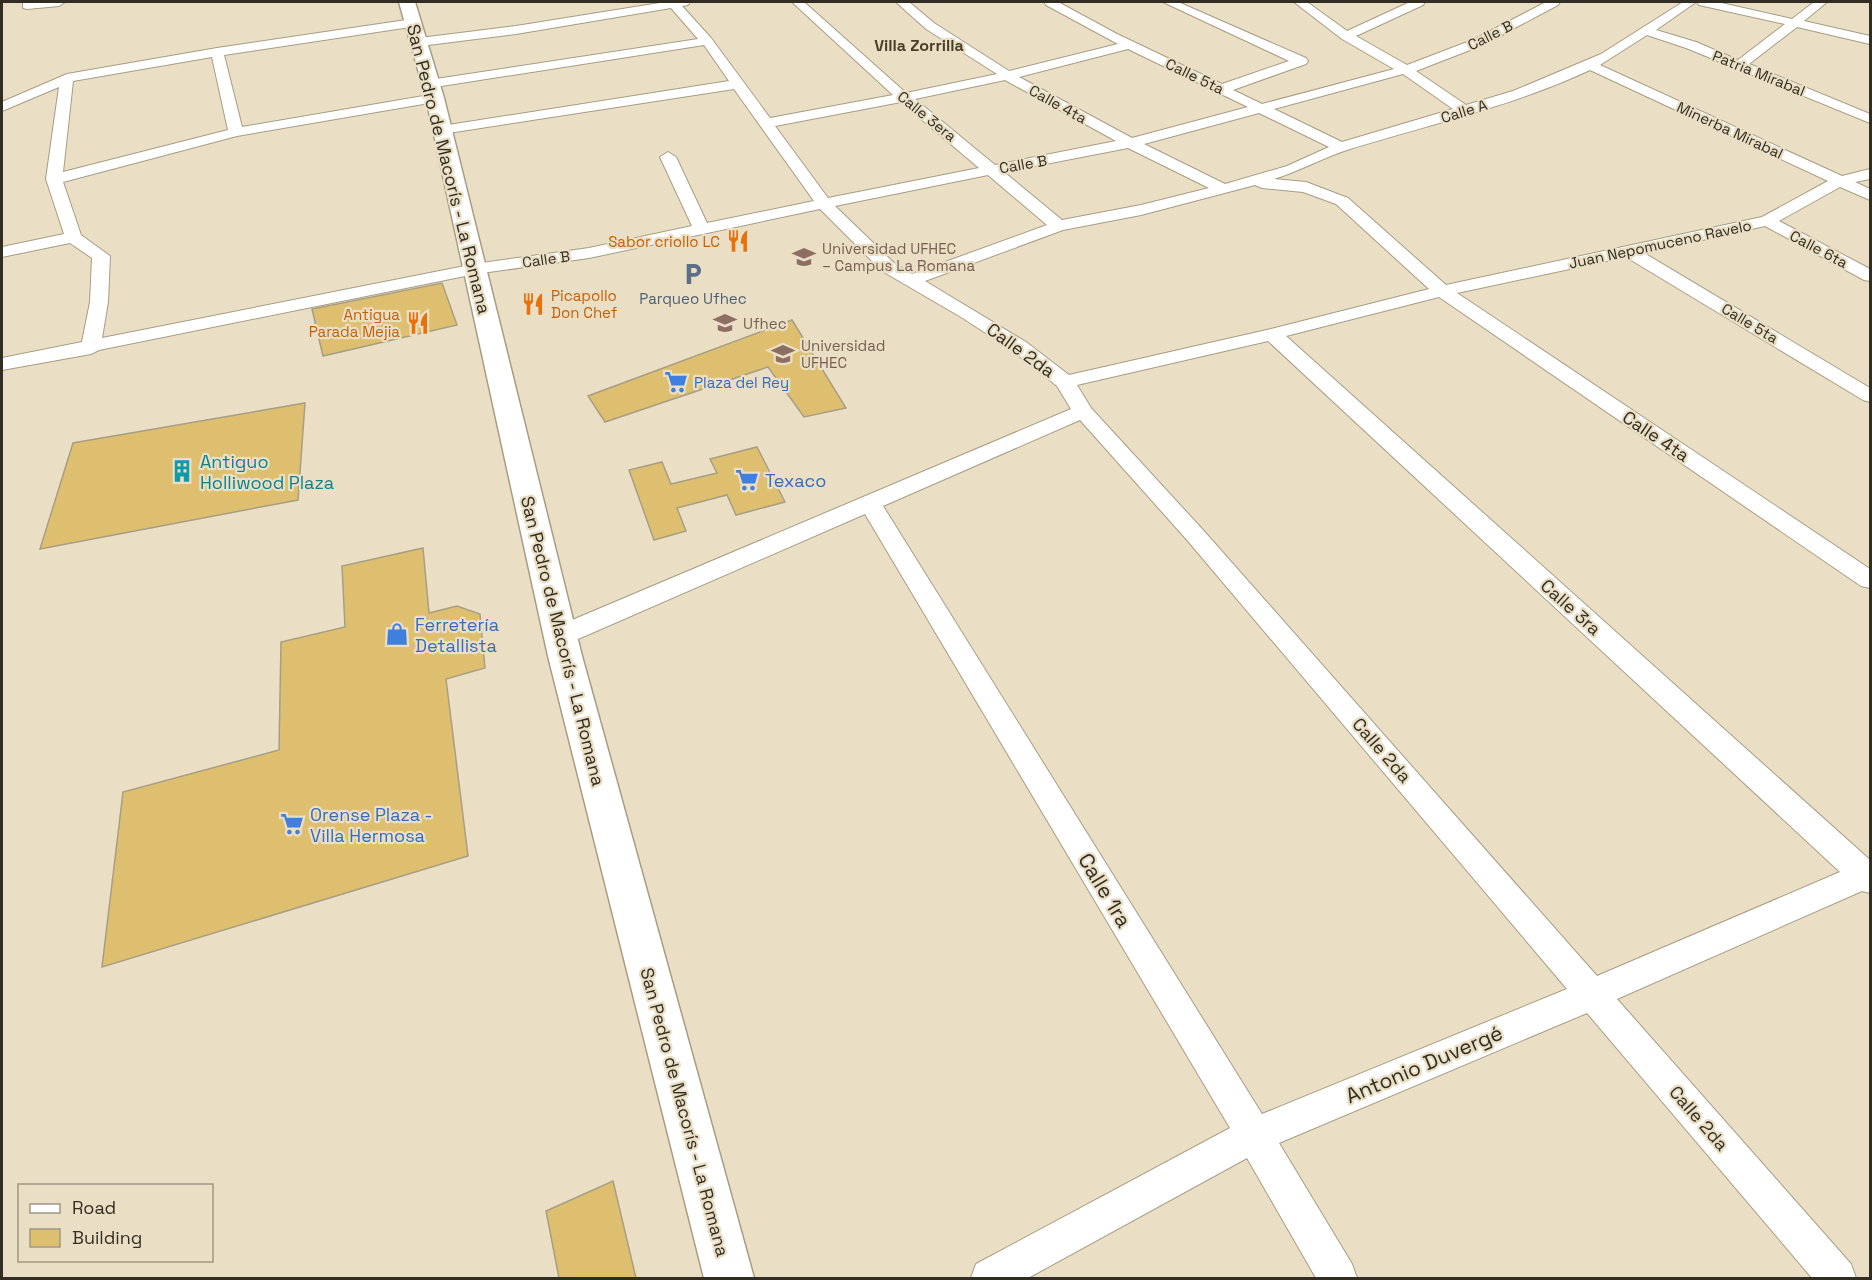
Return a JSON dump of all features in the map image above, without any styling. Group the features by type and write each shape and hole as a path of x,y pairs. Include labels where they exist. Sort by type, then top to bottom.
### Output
{"main road":[{"name":"San Pedro de Macorís - La Romana","path":"413,22 442,130 560,636 729,1278"}],"street":[{"path":"29,2 27,4 59,2"},
{"path":"2,107 67,78 217,52 413,22 516,30 678,2"},
{"name":"Calle 2da","path":"678,2 824,204 888,267 1019,346 1065,382 1083,411 1195,536 1837,1278"},
{"name":"Calle 3era","path":"798,2 879,77 993,169 1059,226"},
{"name":"Calle 4ta","path":"902,2 930,26 995,66 1007,76 1130,144 1224,189"},
{"name":"Calle 5ta","path":"1050,2 1130,45 1341,147"},
{"path":"1169,2 1301,61 1222,89"},
{"path":"1299,2 1346,36 1406,70 1465,111"},
{"path":"1346,36 1419,2"},
{"name":"Calle B","path":"2,364 91,348 475,269 589,253 993,169 1130,144 1406,70 1479,42 1554,2"},
{"name":"Calle A","path":"911,280 1059,226 1141,210 1249,182 1292,169 1341,147 1465,111 1539,86 1590,65 1689,2"},
{"path":"1703,2 1870,40"},
{"path":"1740,65 1821,2"},
{"name":"Patria Mirabal","path":"1646,31 1740,65 1870,119"},
{"path":"54,179 236,132 432,91 707,41"},
{"path":"767,123 1007,76 1130,45"},
{"path":"217,52 236,132"},
{"name":"Minerba Mirabal","path":"1590,65 1870,195"},
{"path":"67,78 54,179 73,237 101,256 99,302 91,348"},
{"path":"442,130 738,84"},
{"path":"668,158 702,230"},
{"name":"Juan Nepomuceno Ravelo","path":"1065,382 1272,334 1442,291 1767,221 1840,181 1870,174"},
{"name":"Calle 4ta","path":"1249,182 1306,187 1342,201 1442,291 1870,580"},
{"name":"Calle 6ta","path":"1767,221 1870,276"},
{"path":"2,252 73,237"},
{"name":"Calle 5ta","path":"1629,251 1870,396"},
{"name":"Calle 3ra","path":"1272,334 1869,876"},
{"path":"560,636 1083,411"},
{"name":"Calle 1ra","path":"870,502 1254,1135 1338,1278"},
{"name":"Antonio Duvergé","path":"990,1278 1254,1135 1869,876"}],"building":[{"path":"442,283 457,325 323,356 312,309"},
{"name":"Plaza del Rey","path":"792,320 846,408 804,417 768,367 605,422 588,396"},
{"name":"Antiguo Holliwood Plaza","path":"305,403 298,500 40,549 73,443"},
{"path":"757,447 785,502 736,515 727,495 677,508 686,531 654,540 629,470 662,462 671,484 717,473 710,459"},
{"name":"Orense Plaza - Villa Hermosa","path":"423,548 429,613 457,606 480,614 485,668 446,679 468,856 102,967 123,792 279,750 281,642 345,627 342,566"},
{"path":"613,1181 636,1278 559,1278 546,1211"}],"place":[{"name":"Sabor criollo LC","path":"738,241"},
{"name":"Universidad UFHEC – Campus La Romana","path":"804,257"},
{"name":"Parqueo Ufhec","path":"693,274"},
{"name":"Picapollo Don Chef","path":"533,304"},
{"name":"Antigua Parada Mejia","path":"418,323"},
{"name":"Ufhec","path":"725,323"},
{"name":"Universidad UFHEC","path":"783,354"},
{"name":"Plaza del Rey","path":"676,382"},
{"name":"Antiguo Holliwood Plaza","path":"182,471"},
{"name":"Texaco","path":"747,480"},
{"name":"Ferretería Detallista","path":"397,634"},
{"name":"Orense Plaza - Villa Hermosa","path":"292,824"}],"district":[{"name":"Villa Zorrilla","path":"919,45"}]}
